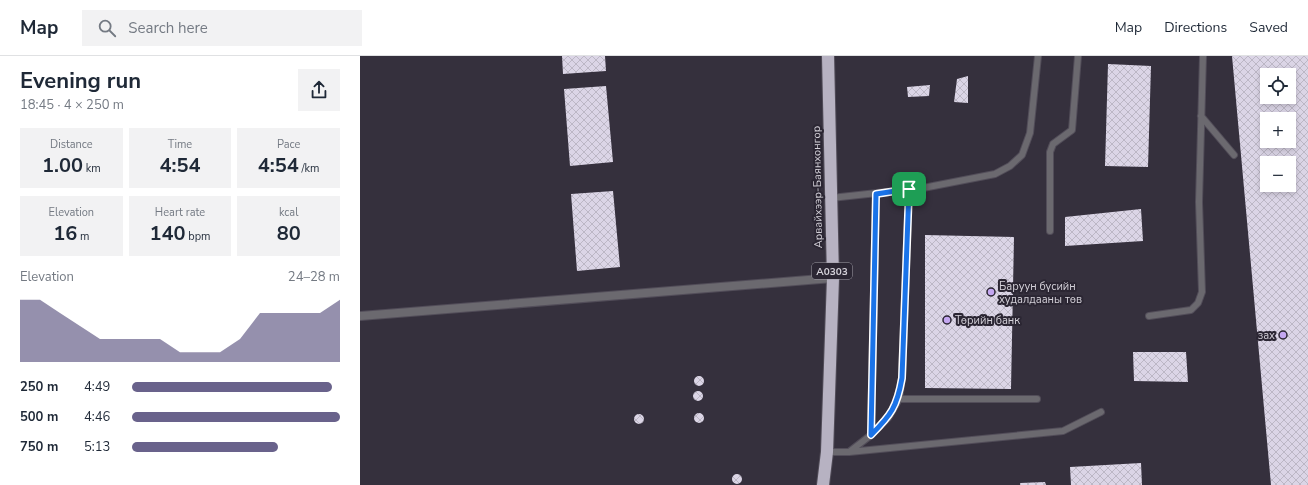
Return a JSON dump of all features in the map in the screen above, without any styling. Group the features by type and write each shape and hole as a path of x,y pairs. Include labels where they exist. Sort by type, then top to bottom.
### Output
{"highway":[{"name":"Арвайхээр-Баянхонгор","path":"823,485 827,452 832,278 828,56"}],"street":[{"path":"360,316 832,278"}],"lane":[{"path":"831,198 876,194 995,174 1010,166 1022,155 1030,133 1038,56"},
{"path":"1050,231 1050,152 1052,144 1072,130 1078,56"},
{"path":"1149,316 1191,310 1198,303 1202,292 1199,202 1203,56"},
{"path":"1201,116 1234,155"},
{"path":"849,452 871,435 888,418 899,399 902,378 909,189"},
{"path":"871,435 876,194"},
{"path":"899,399 1037,399"},
{"path":"827,452 849,452 1063,431 1101,412"}],"building":[{"path":"562,56 605,56 606,71 563,74"},
{"name":"зах","path":"1232,56 1308,56 1308,485 1271,485"},
{"path":"1108,64 1151,66 1148,167 1105,166"},
{"path":"968,76 968,103 954,102 957,79"},
{"path":"930,85 929,96 908,97 907,87"},
{"path":"606,86 613,162 570,166 564,89"},
{"path":"613,191 620,267 577,271 571,194"},
{"path":"1141,209 1143,241 1065,246 1065,217"},
{"path":"925,235 1014,237 1011,389 925,388"},
{"path":"1133,352 1186,352 1188,382 1134,381"},
{"path":"697,376 701,376 704,381 701,386 697,386 694,383 694,379"},
{"path":"696,391 700,391 703,396 700,401 696,401 693,398 693,394"},
{"path":"697,413 701,413 704,418 701,423 697,423 694,420 694,416"},
{"path":"637,414 641,414 644,419 641,424 637,424 634,421 634,417"},
{"path":"1141,463 1142,485 1071,485 1070,467"},
{"path":"735,474 739,474 742,479 739,484 735,484 732,481 732,477"},
{"path":"1045,482 1046,485 1020,485 1020,483"}],"place":[{"name":"Баруун бүсийн худалдааны төв","path":"991,292"},
{"name":"Төрийн банк","path":"947,320"},
{"name":"зах","path":"1283,335"}],"route":[{"path":"909,189 902,378 899,399 888,418 871,435 876,194 909,189"}]}
